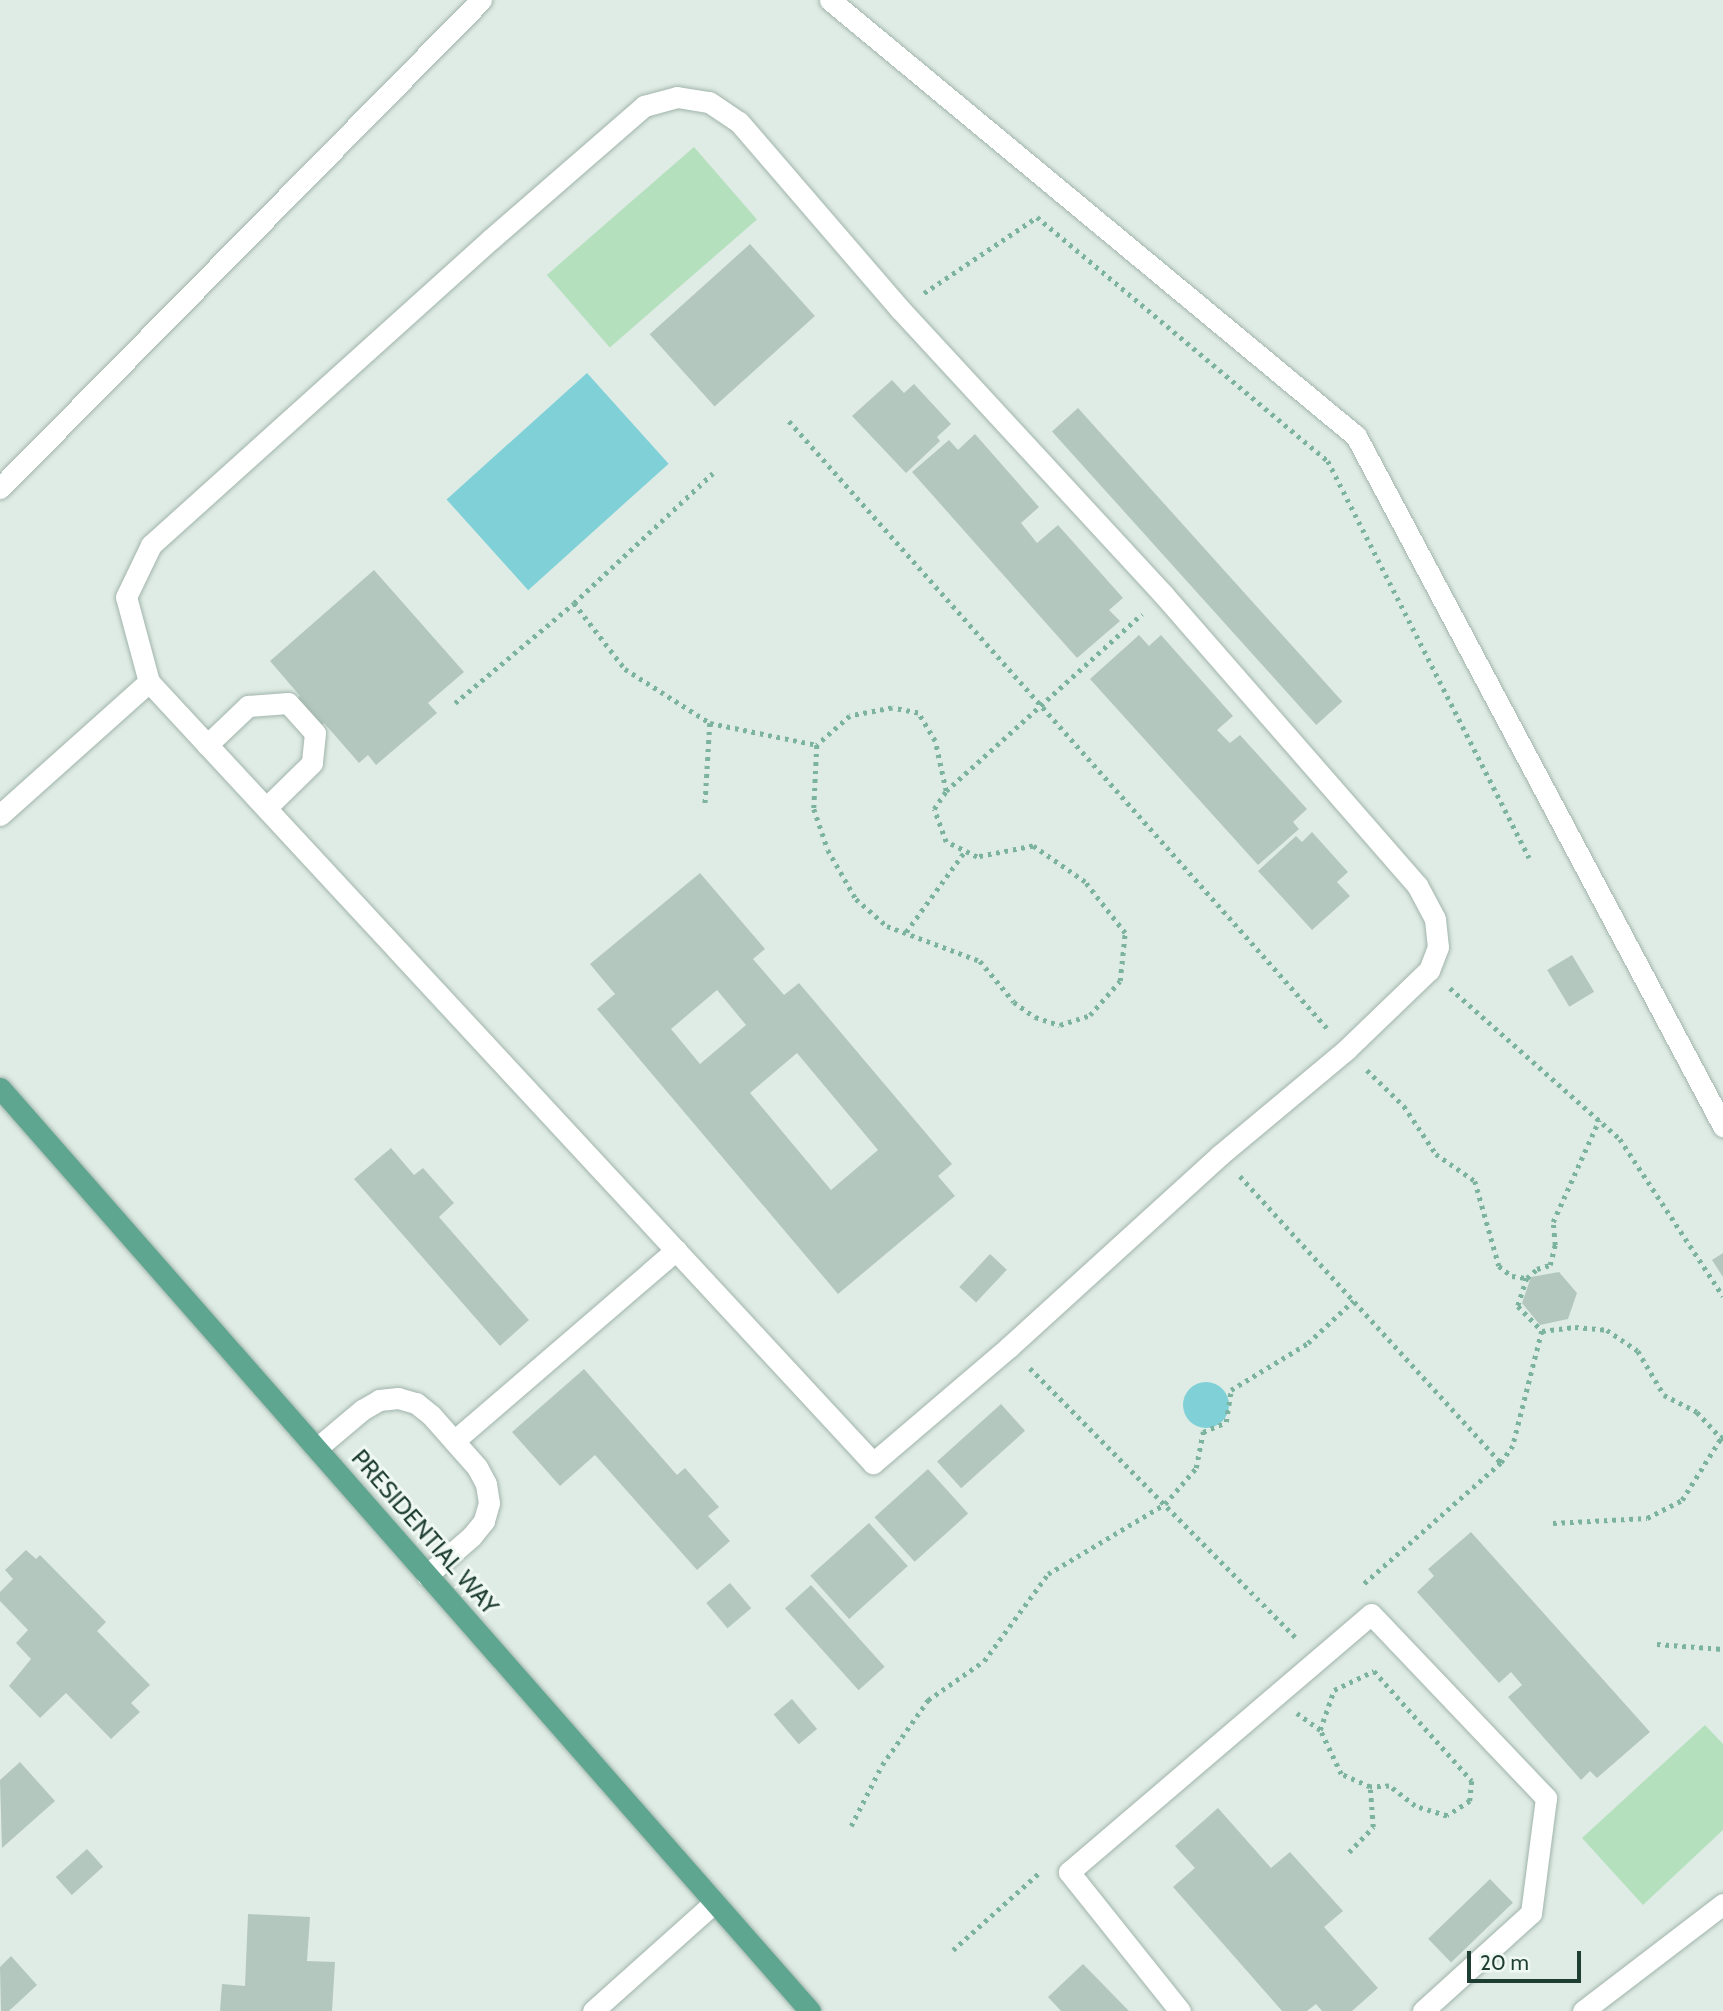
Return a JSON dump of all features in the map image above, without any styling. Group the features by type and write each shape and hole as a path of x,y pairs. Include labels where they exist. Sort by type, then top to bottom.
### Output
{"main road":[{"name":"PRESIDENTIAL WAY","path":"0,1088 810,2011"}],"street":[{"path":"0,488 481,0"},
{"path":"830,0 1356,436 1723,1126"},
{"path":"677,97 699,100 709,102 739,122 900,309 1163,594 1417,885 1435,919 1438,947 1429,970 1346,1050 1220,1155 1009,1347 873,1463 149,682 126,597 151,545 491,239 644,106 677,97"},
{"path":"0,815 149,682"},
{"path":"207,745 248,706 288,703 315,733 312,763 266,808"},
{"path":"454,1441 676,1250"},
{"path":"317,1448 362,1410 379,1400 398,1398 416,1404 431,1415 454,1441 486,1484 489,1503 484,1521 472,1536 427,1575"},
{"path":"1180,2011 1069,1872 1371,1614 1546,1798 1531,1913 1423,2011"},
{"path":"593,2011 714,1903"},
{"path":"1583,2011 1723,1904"}],"path":[{"path":"900,309 1037,217 1328,461 1529,858"},
{"path":"789,421 1346,1050 1404,1106 1436,1154 1475,1181 1499,1266 1512,1276 1527,1278"},
{"path":"455,703 574,603 713,473"},
{"path":"946,791 934,741 918,713 892,708 850,716 817,745 814,809 828,850 856,899 887,926 980,961 1014,1002 1035,1017 1060,1026 1090,1015 1120,981 1125,933 1086,882 1033,846 977,857 946,842 934,809 946,791 1163,594"},
{"path":"574,603 625,669 710,723 817,745"},
{"path":"705,806 710,723"},
{"path":"906,932 965,851"},
{"path":"1429,970 1620,1139 1723,1296"},
{"path":"1542,1331 1518,1306 1527,1278 1537,1269 1550,1265 1555,1245 1553,1222 1599,1120"},
{"path":"1220,1155 1501,1464"},
{"path":"851,1826 882,1765 928,1700 984,1661 1048,1574 1165,1504 1196,1468 1203,1432 1226,1422 1231,1390 1308,1343 1353,1301"},
{"path":"1542,1331 1575,1327 1607,1330 1638,1351 1664,1395 1697,1412 1722,1438 1682,1500 1647,1518 1553,1523"},
{"path":"1360,1588 1501,1464 1513,1446 1542,1331"},
{"path":"1009,1347 1300,1641"},
{"path":"1657,1644 1723,1649"},
{"path":"1374,1671 1472,1781 1470,1801 1447,1816 1415,1806 1389,1786 1370,1787 1342,1774 1320,1730 1334,1690 1374,1671"},
{"path":"1349,1852 1373,1827 1370,1787"},
{"path":"953,1950 1045,1868"}],"green space":[{"path":"694,147 757,219 610,347 547,275"},
{"path":"1705,1725 1723,1744 1723,1830 1643,1905 1582,1838"}],"water":[{"path":"587,373 669,464 528,590 447,499"},
{"path":"1206,1382 1222,1389 1229,1405 1222,1421 1206,1428 1190,1421 1183,1405 1190,1389"}],"building":[{"path":"750,244 815,316 715,406 650,334"},
{"path":"892,380 904,393 914,384 951,424 937,437 940,441 906,473 852,416"},
{"path":"1078,408 1342,702 1316,725 1052,431"},
{"path":"975,434 1039,507 1021,523 1037,543 1058,525 1123,598 1109,610 1120,621 1077,658 912,472 949,440 958,450"},
{"path":"374,570 464,672 428,703 437,713 376,765 368,755 359,763 324,723 317,731 292,703 300,696 270,661"},
{"path":"1139,635 1149,646 1161,635 1233,716 1217,730 1230,743 1240,735 1307,809 1293,822 1299,829 1258,865 1090,679"},
{"path":"1312,832 1348,872 1337,882 1350,896 1312,930 1258,871 1296,836 1302,842"},
{"path":"700,873 765,949 753,959 784,995 799,983 952,1164 938,1176 955,1196 838,1294 597,1009 615,994 590,964","holes":["717,990 746,1025 700,1064 671,1029","797,1053 878,1150 831,1190 750,1093"]},
{"path":"1572,955 1594,992 1569,1007 1547,970"},
{"path":"391,1148 414,1175 423,1168 454,1203 439,1217 529,1320 500,1346 354,1179"},
{"path":"1723,1253 1723,1277 1712,1260"},
{"path":"990,1254 1007,1270 976,1303 959,1287"},
{"path":"1559,1272 1577,1293 1568,1319 1540,1325 1522,1303 1531,1277"},
{"path":"584,1369 677,1475 685,1468 719,1507 708,1516 730,1541 697,1570 595,1455 560,1486 512,1432"},
{"path":"1001,1404 1025,1431 961,1488 937,1462"},
{"path":"928,1469 968,1514 915,1562 874,1517"},
{"path":"869,1523 908,1566 849,1619 810,1576"},
{"path":"1471,1532 1650,1732 1597,1778 1590,1771 1581,1780 1508,1697 1522,1685 1511,1672 1499,1683 1417,1592 1434,1576 1428,1569"},
{"path":"26,1550 36,1559 40,1555 106,1622 97,1631 150,1685 131,1703 140,1712 111,1739 66,1693 40,1718 9,1686 31,1659 16,1643 28,1630 0,1601 0,1592 13,1579 5,1570"},
{"path":"730,1583 751,1608 727,1628 706,1603"},
{"path":"811,1585 885,1667 859,1690 785,1608"},
{"path":"792,1699 817,1729 799,1744 774,1714"},
{"path":"20,1762 55,1801 2,1848 0,1780"},
{"path":"1218,1808 1271,1868 1290,1852 1343,1911 1324,1927 1378,1988 1352,2011 1322,2011 1316,2004 1307,2011 1282,2011 1173,1887 1195,1868 1175,1846"},
{"path":"87,1849 103,1867 72,1895 56,1877"},
{"path":"1490,1879 1513,1903 1451,1962 1428,1939"},
{"path":"248,1914 310,1917 307,1961 335,1962 332,2011 220,2011 222,1984 245,1986"},
{"path":"11,1956 37,1985 9,2011 1,2011 0,1967"},
{"path":"1083,1964 1129,2011 1061,2011 1048,1997"}]}
